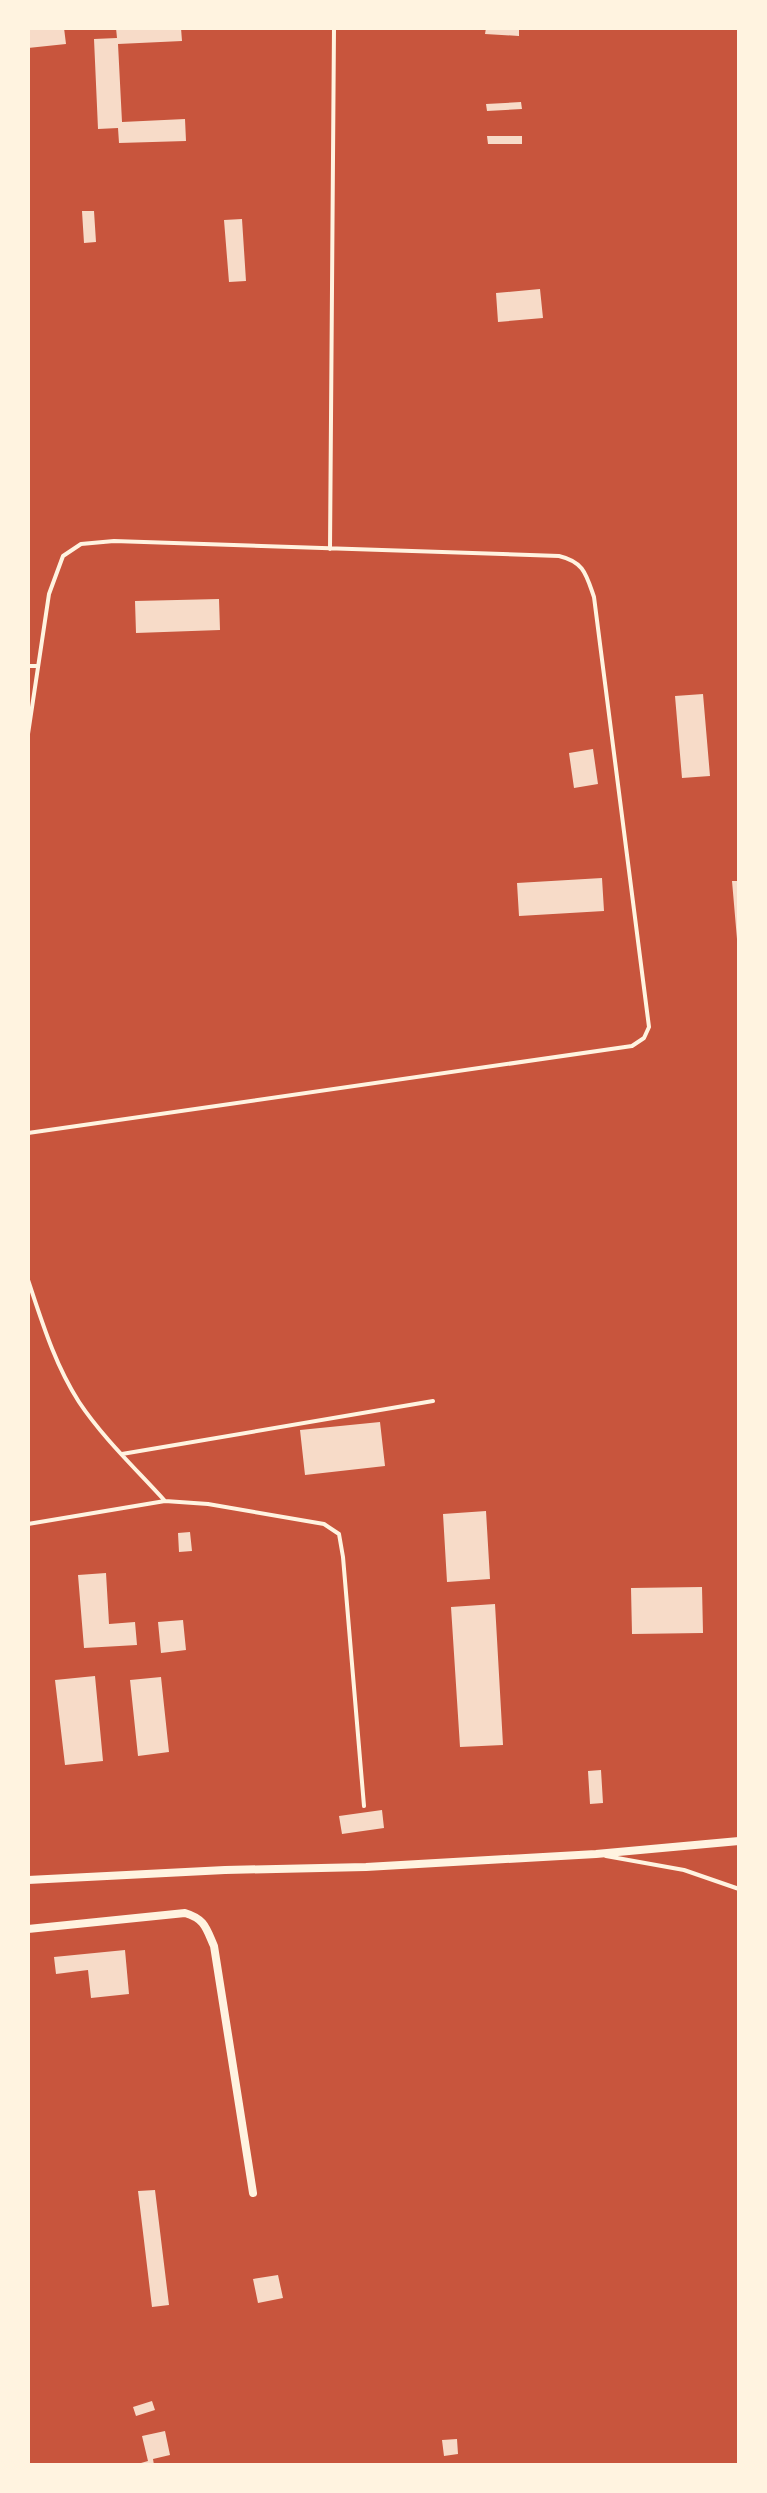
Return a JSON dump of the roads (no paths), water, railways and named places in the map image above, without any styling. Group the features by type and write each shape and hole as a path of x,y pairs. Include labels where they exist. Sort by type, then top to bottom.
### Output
{"street":[{"path":"28,1880 225,1870 366,1867 596,1854 739,1841"},
{"path":"28,1929 185,1913 197,1917 206,1927 214,1946 253,2193"}],"lane":[{"path":"330,549 334,28"},
{"path":"28,734 49,594 63,556 81,544 114,541 559,556 574,560 585,573 594,597 649,1027 644,1038 632,1046 28,1133"},
{"path":"28,666 38,666"},
{"path":"28,1280 48,1342 78,1401 165,1501"},
{"path":"122,1454 433,1401"},
{"path":"28,1524 165,1501 208,1504 313,1521 333,1528 339,1534 344,1572 364,1806"},
{"path":"596,1854 684,1870 739,1889"}]}
